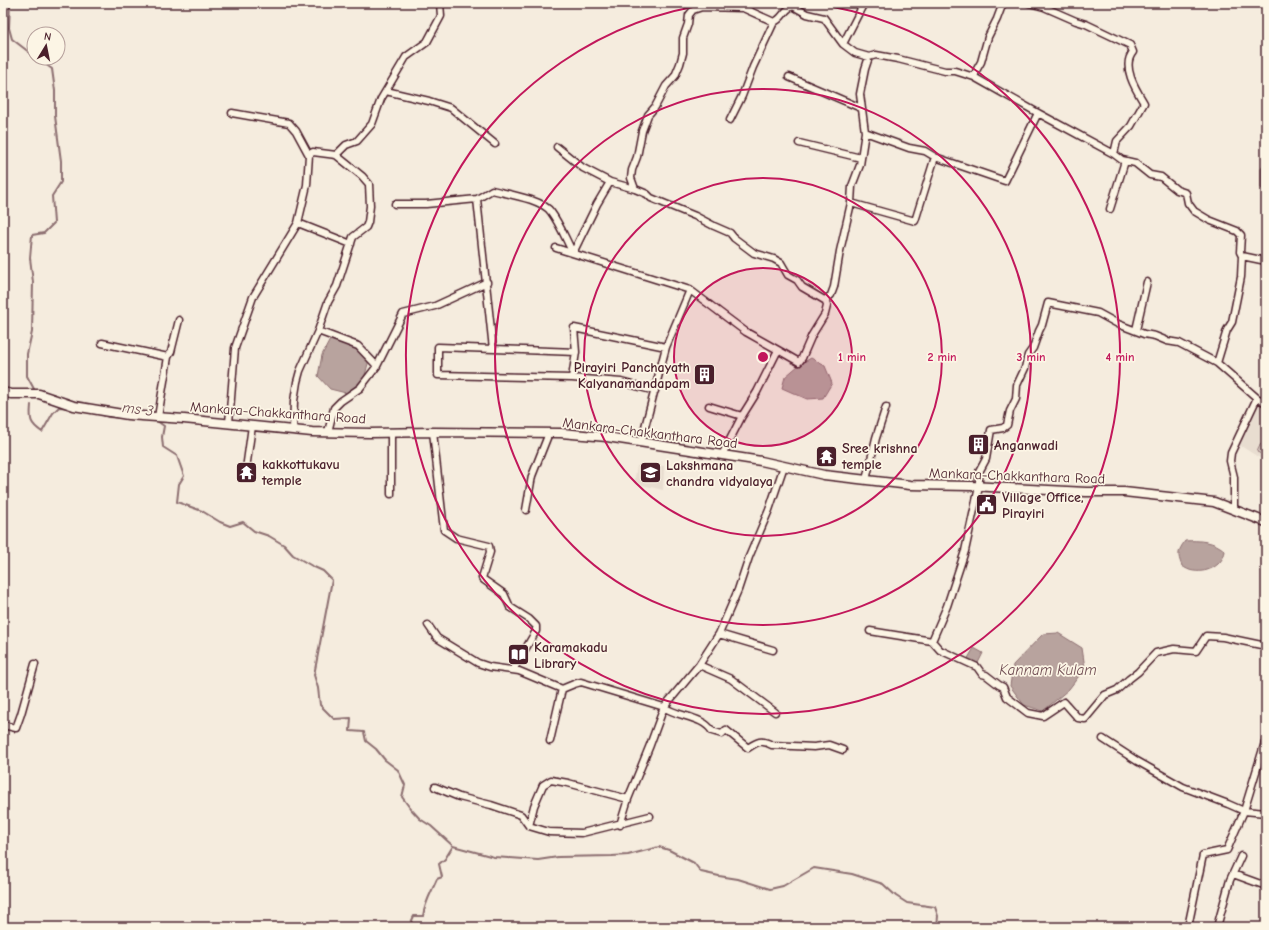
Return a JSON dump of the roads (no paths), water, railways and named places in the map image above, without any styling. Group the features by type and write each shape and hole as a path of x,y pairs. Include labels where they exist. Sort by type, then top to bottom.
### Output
{"main road":[{"name":"Mankara-Chakkanthara Road","path":"3,392 11,394 39,394 74,406 128,415 293,430 391,433 549,433 607,437 722,455 824,475 910,485 1086,492 1124,492 1214,502 1266,522"}],"street":[{"path":"336,155 346,145 357,141 372,124 386,90 406,57 427,42 441,16 440,3"},
{"path":"842,44 864,3"},
{"path":"974,77 981,62 990,32 998,19 1003,3"},
{"path":"1029,3 1086,24 1130,45 1133,52 1130,56 1129,63 1131,80 1144,103 1132,126 1117,141 1114,154"},
{"path":"730,120 774,22 778,21 788,5 793,6 806,14 824,18 842,44 855,53 869,57 876,55 898,59 974,77 1038,114 1114,154 1118,158 1135,163 1150,175 1161,177 1177,190 1186,193 1188,203 1194,211 1236,231 1241,235 1241,277 1232,322 1227,330 1217,363"},
{"path":"635,189 631,178 642,131 648,115 655,107 666,86 675,76 680,64 683,53 683,38 692,6 743,8 774,22"},
{"path":"825,300 830,295 834,287 848,209 851,202 852,186 861,158 865,132 860,94 869,57"},
{"path":"789,77 861,108"},
{"path":"386,90 451,108 495,144"},
{"path":"229,424 235,348 253,297 298,223 307,185 309,155 296,131 289,123 232,113"},
{"path":"865,132 910,148 925,150 934,157 1005,181 1038,114"},
{"path":"799,143 861,158"},
{"path":"556,248 690,290 746,332 799,362 827,306 825,300 802,287 797,280 788,275 781,263 774,259 754,253 734,238 730,233 686,212 656,201 648,194 610,182 583,168 557,147"},
{"path":"293,430 297,382 300,371 318,331 328,302 337,286 353,237 366,227 370,206 369,184 362,176 336,155 313,152 309,155"},
{"path":"851,202 915,221 934,157"},
{"path":"1110,209 1125,161"},
{"path":"573,253 597,204 610,182"},
{"path":"395,204 426,204 478,198 492,190 516,196 544,205 551,212 573,253"},
{"path":"478,198 493,349"},
{"path":"298,223 351,244"},
{"path":"1242,256 1266,261"},
{"path":"328,432 334,408 341,401 360,388 377,366 403,314 435,306 487,282"},
{"path":"1136,330 1147,282"},
{"path":"641,442 666,347 690,290"},
{"path":"932,641 947,606 965,551 979,487 979,472 986,459 991,430 1003,428 1007,425 1010,411 1016,399 1017,385 1025,368 1028,355 1033,348 1042,325 1048,303 1098,314 1144,334 1179,343 1217,363 1257,398 1266,403"},
{"path":"158,417 168,357 171,352 179,320"},
{"path":"572,378 576,352 574,328 666,347"},
{"path":"318,331 358,346 377,366"},
{"path":"102,343 168,357"},
{"path":"576,352 438,347 438,375 572,378 621,382 655,391"},
{"path":"722,455 742,416 757,392 778,350"},
{"path":"1234,510 1234,477 1230,461 1231,453 1257,398"},
{"path":"709,406 742,416"},
{"path":"866,480 876,438 886,407"},
{"path":"245,476 252,426"},
{"path":"433,432 444,530 456,538 489,546 490,552 482,578 504,594 510,608 529,619 536,626 536,632 513,670"},
{"path":"391,433 391,494"},
{"path":"526,510 532,476 549,433"},
{"path":"620,825 628,798 664,707 698,665 719,634 769,510 784,466"},
{"path":"428,625 437,638 478,663 490,667 519,671 562,690"},
{"path":"870,631 932,641 940,650 977,667 982,674 1003,687 1007,697 1028,713 1043,716 1064,702 1078,718 1085,718 1105,695 1117,690 1138,672 1156,653 1174,649 1196,651 1206,636 1223,637 1266,646"},
{"path":"719,634 773,650"},
{"path":"3,725 16,728 35,664"},
{"path":"698,665 731,679 775,712"},
{"path":"562,690 580,682 664,707 670,712 709,726 712,731 722,734 726,730 748,748 758,742 766,742 772,745 814,747 829,745 843,750"},
{"path":"550,742 562,690"},
{"path":"1103,739 1137,761 1183,787 1244,811 1266,813"},
{"path":"1188,927 1203,854 1227,850 1244,811 1266,740"},
{"path":"529,826 534,806 543,785 551,780 628,798"},
{"path":"435,786 459,797 491,805 521,816 529,826 549,832 582,833 620,825 650,816"},
{"path":"1217,927 1232,874 1241,856"},
{"path":"1232,874 1266,886"}],"water":[{"path":"1266,161 1266,192 1261,188 1261,169"},
{"path":"331,338 358,341 370,356 364,379 346,393 330,389 318,376 322,355"},
{"path":"811,358 825,366 832,383 823,398 807,399 782,388 785,377 799,365"},
{"path":"1185,541 1212,543 1225,551 1224,556 1214,567 1204,571 1189,570 1182,566 1179,558 1181,547"},
{"name":"Kannam Kulam","path":"1058,633 1082,648 1085,668 1069,689 1043,711 1024,705 1010,686 1013,665 1043,634"},
{"name":"Kannam Kulam","path":"974,648 983,653 977,665 967,660"}],"waterway":[{"path":"10,3 9,28 12,39 26,50"},
{"path":"34,391 27,376 27,354 32,332 33,282 30,258 32,235 44,233 54,223 52,196 61,182 61,161 55,116 55,91 52,69 48,66"},
{"name":"ms 3","path":"31,405 31,420 42,432 53,413 59,407 70,408"},
{"name":"ms 3","path":"100,414 108,417 123,418"},
{"path":"151,421 157,421 164,426 162,437 163,447 177,456 184,476 179,484 177,502 202,511 230,526 243,522 254,531 269,536 284,545 293,555 323,571 332,580 314,675 318,688 320,705 334,719 351,718 350,731 364,732 366,741 376,749 385,760 398,770 405,785 402,797 410,808 420,819 431,826 453,846 494,857 538,860 558,857 628,855 659,847 669,850 694,863 701,872 738,879 770,889 783,886 814,868 852,874 883,884 896,896 907,903 935,907 938,916 937,927"},
{"path":"409,927 414,916 423,916 427,902 437,879 442,877 439,864 445,859 453,846"}],"place":[{"name":"Pirayiri Panchayath Kalyanamandapam","path":"705,375"},
{"name":"Anganwadi","path":"978,445"},
{"name":"Sree krishna temple","path":"826,456"},
{"name":"kakkottukavu temple","path":"247,472"},
{"name":"Lakshmana chandra vidyalaya","path":"650,473"},
{"name":"Village Office, Pirayiri","path":"987,505"},
{"name":"Karamakadu Library","path":"519,655"}]}
